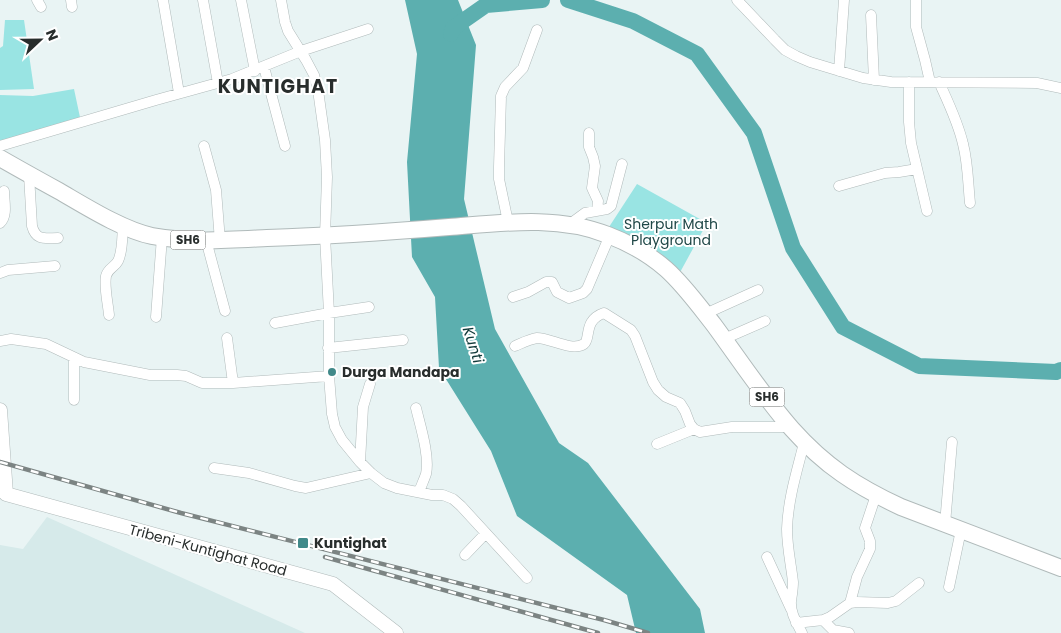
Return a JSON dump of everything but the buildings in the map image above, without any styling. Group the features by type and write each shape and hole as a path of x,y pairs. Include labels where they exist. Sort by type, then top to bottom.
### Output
{"main road":[{"name":"SH6","path":"0,158 86,207 123,226 150,236 190,240 325,236 500,223 570,224 610,235 647,255 668,270 706,314 790,427 804,442 849,480 901,507 1061,568"},
{"path":"0,410 3,494"},
{"name":"Tribeni-Kuntighat Road","path":"3,494 333,584 396,633"}],"street":[{"path":"163,0 179,93"},
{"path":"203,0 218,83"},
{"path":"240,0 259,69 285,146"},
{"path":"281,0 288,31 314,75 318,90 327,177 325,236 329,313 328,348 332,414 335,427 342,440 360,462 384,483 397,488 443,495 453,499 527,578"},
{"path":"737,0 785,50 810,62 863,78 892,82 1029,82 1061,88"},
{"path":"839,71 844,0"},
{"path":"916,0 916,27 925,60 934,82 956,122 962,140 970,203"},
{"path":"871,16 874,80"},
{"path":"0,146 179,93 232,80 301,51 368,29"},
{"path":"500,223 501,96 506,87 523,68 537,30"},
{"path":"909,82 911,143 927,212"},
{"path":"589,133 589,147 595,166 592,188 598,201 597,211"},
{"path":"204,146 216,190 213,240 225,311"},
{"path":"570,224 585,213 607,209 611,206 622,164"},
{"path":"839,186 885,173 916,169"},
{"path":"29,175 34,232 40,238 58,238"},
{"path":"0,223 4,220 5,215 4,190"},
{"path":"109,315 107,274 120,256 123,226"},
{"path":"513,298 546,282 552,282 558,292 569,298 583,294 587,289 610,235"},
{"path":"156,317 162,237"},
{"path":"0,272 56,266"},
{"path":"706,314 758,290"},
{"path":"275,323 369,308"},
{"path":"515,346 537,338 570,346 583,344 587,340 590,324 598,315 604,313 631,330 658,390 666,397 680,403 694,429 700,432 732,427 790,427"},
{"path":"724,339 765,320"},
{"path":"227,338 232,383"},
{"path":"0,341 11,340 46,344 84,362 150,375 177,374 202,383 232,383 329,376"},
{"path":"328,348 403,340"},
{"path":"74,358 74,400"},
{"path":"360,462 363,407 370,384"},
{"path":"416,408 427,463 419,492"},
{"path":"658,444 694,429"},
{"path":"791,610 793,592 787,529 788,508 804,442"},
{"path":"945,524 952,442"},
{"path":"214,468 254,474 306,488 371,473"},
{"path":"850,603 857,577 870,549 870,541 865,528 876,495"},
{"path":"949,587 961,530"},
{"path":"465,555 486,533"},
{"path":"767,557 802,633"},
{"path":"796,623 823,620 850,603 888,603 896,601 919,583"},
{"path":"823,620 833,630 849,633"}],"shaded area":[{"path":"47,517 305,633 0,633 0,545 23,549"}],"green space":[{"path":"5,20 24,20 34,89 0,90 0,48 3,46"},
{"path":"74,89 81,122 4,143 0,140 0,95 33,96"},
{"name":"Sherpur Math Playground","path":"637,184 707,223 678,276 609,227"}],"water":[{"name":"Kunti","path":"405,0 458,0 476,45 464,199 495,329 559,443 588,463 700,609 705,633 636,633 627,595 517,516 491,451 439,368 435,297 412,257 407,162 417,54"}],"waterway":[{"path":"451,34 453,28 486,5 542,0"},
{"path":"568,0 633,21 697,54 754,133 793,248 843,327 919,366 1056,372 1061,370"}],"railway":[{"path":"0,462 181,513 604,620 648,633"},
{"path":"325,557 598,633"}],"place":[{"name":"Durga Mandapa","path":"332,372"},
{"name":"Kuntighat","path":"303,543"}],"district":[{"name":"KUNTIGHAT","path":"278,86"}]}
